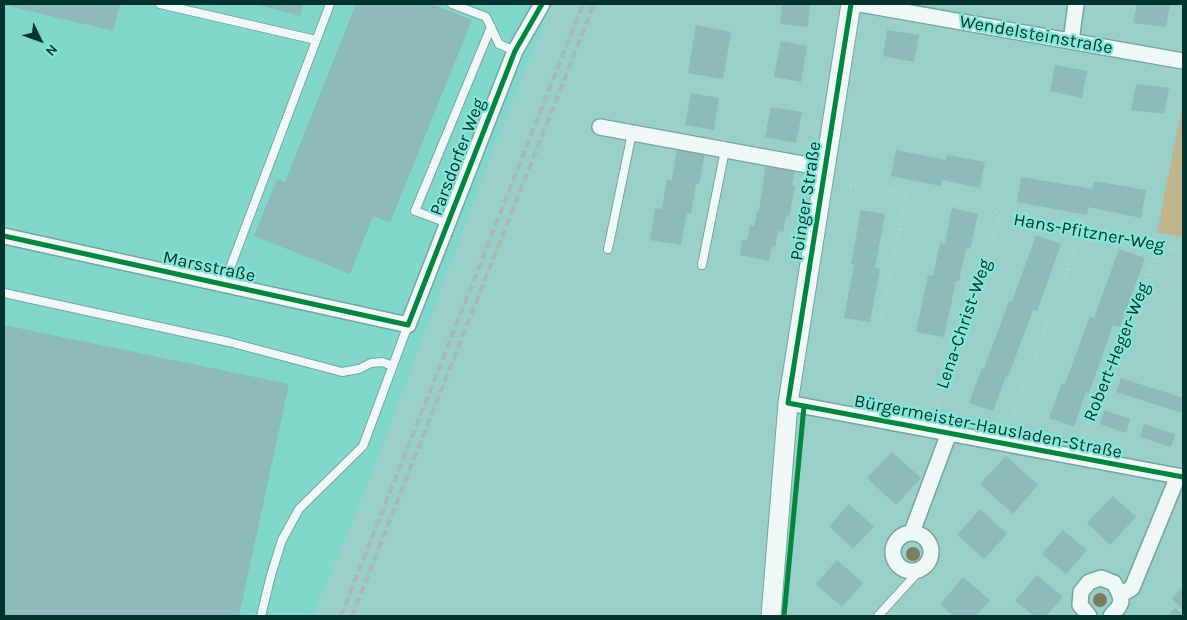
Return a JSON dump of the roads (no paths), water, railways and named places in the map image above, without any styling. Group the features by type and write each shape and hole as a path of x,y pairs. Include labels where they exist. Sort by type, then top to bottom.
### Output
{"street":[{"name":"Parsdorfer Weg","path":"408,325 514,51 542,4"},
{"name":"Poinger Straße","path":"771,616 788,403 851,4"},
{"name":"Wendelsteinstraße","path":"860,4 1183,60"},
{"path":"1071,41 1076,4"},
{"name":"Poinger Straße","path":"600,127 725,150 823,175"},
{"name":"Marsstraße","path":"4,236 408,325"},
{"name":"Bürgermeister-Hausladen-Straße","path":"788,403 1181,477"},
{"path":"912,532 949,433"},
{"path":"1120,595 1132,588 1181,477"},
{"path":"912,532 918,533 928,540 932,551 928,563 919,571 906,571 900,568 893,556 893,549 899,538 912,532"},
{"path":"1089,616 1080,605 1080,598 1084,586 1101,578 1108,580 1118,588 1120,595 1118,608 1111,616"}],"lane":[{"path":"160,4 316,40"},
{"path":"224,284 330,4"},
{"path":"452,4 486,17 499,44 514,51"},
{"path":"448,223 415,211 491,27"},
{"path":"608,249 632,133"},
{"path":"702,264 725,150"},
{"path":"4,293 229,342 342,372 359,369 376,362 392,366"},
{"path":"262,616 271,575 282,540 299,509 363,446 408,325"},
{"path":"878,616 919,571"}],"railway":[{"path":"341,616 583,4"},
{"path":"352,616 594,4"}]}
